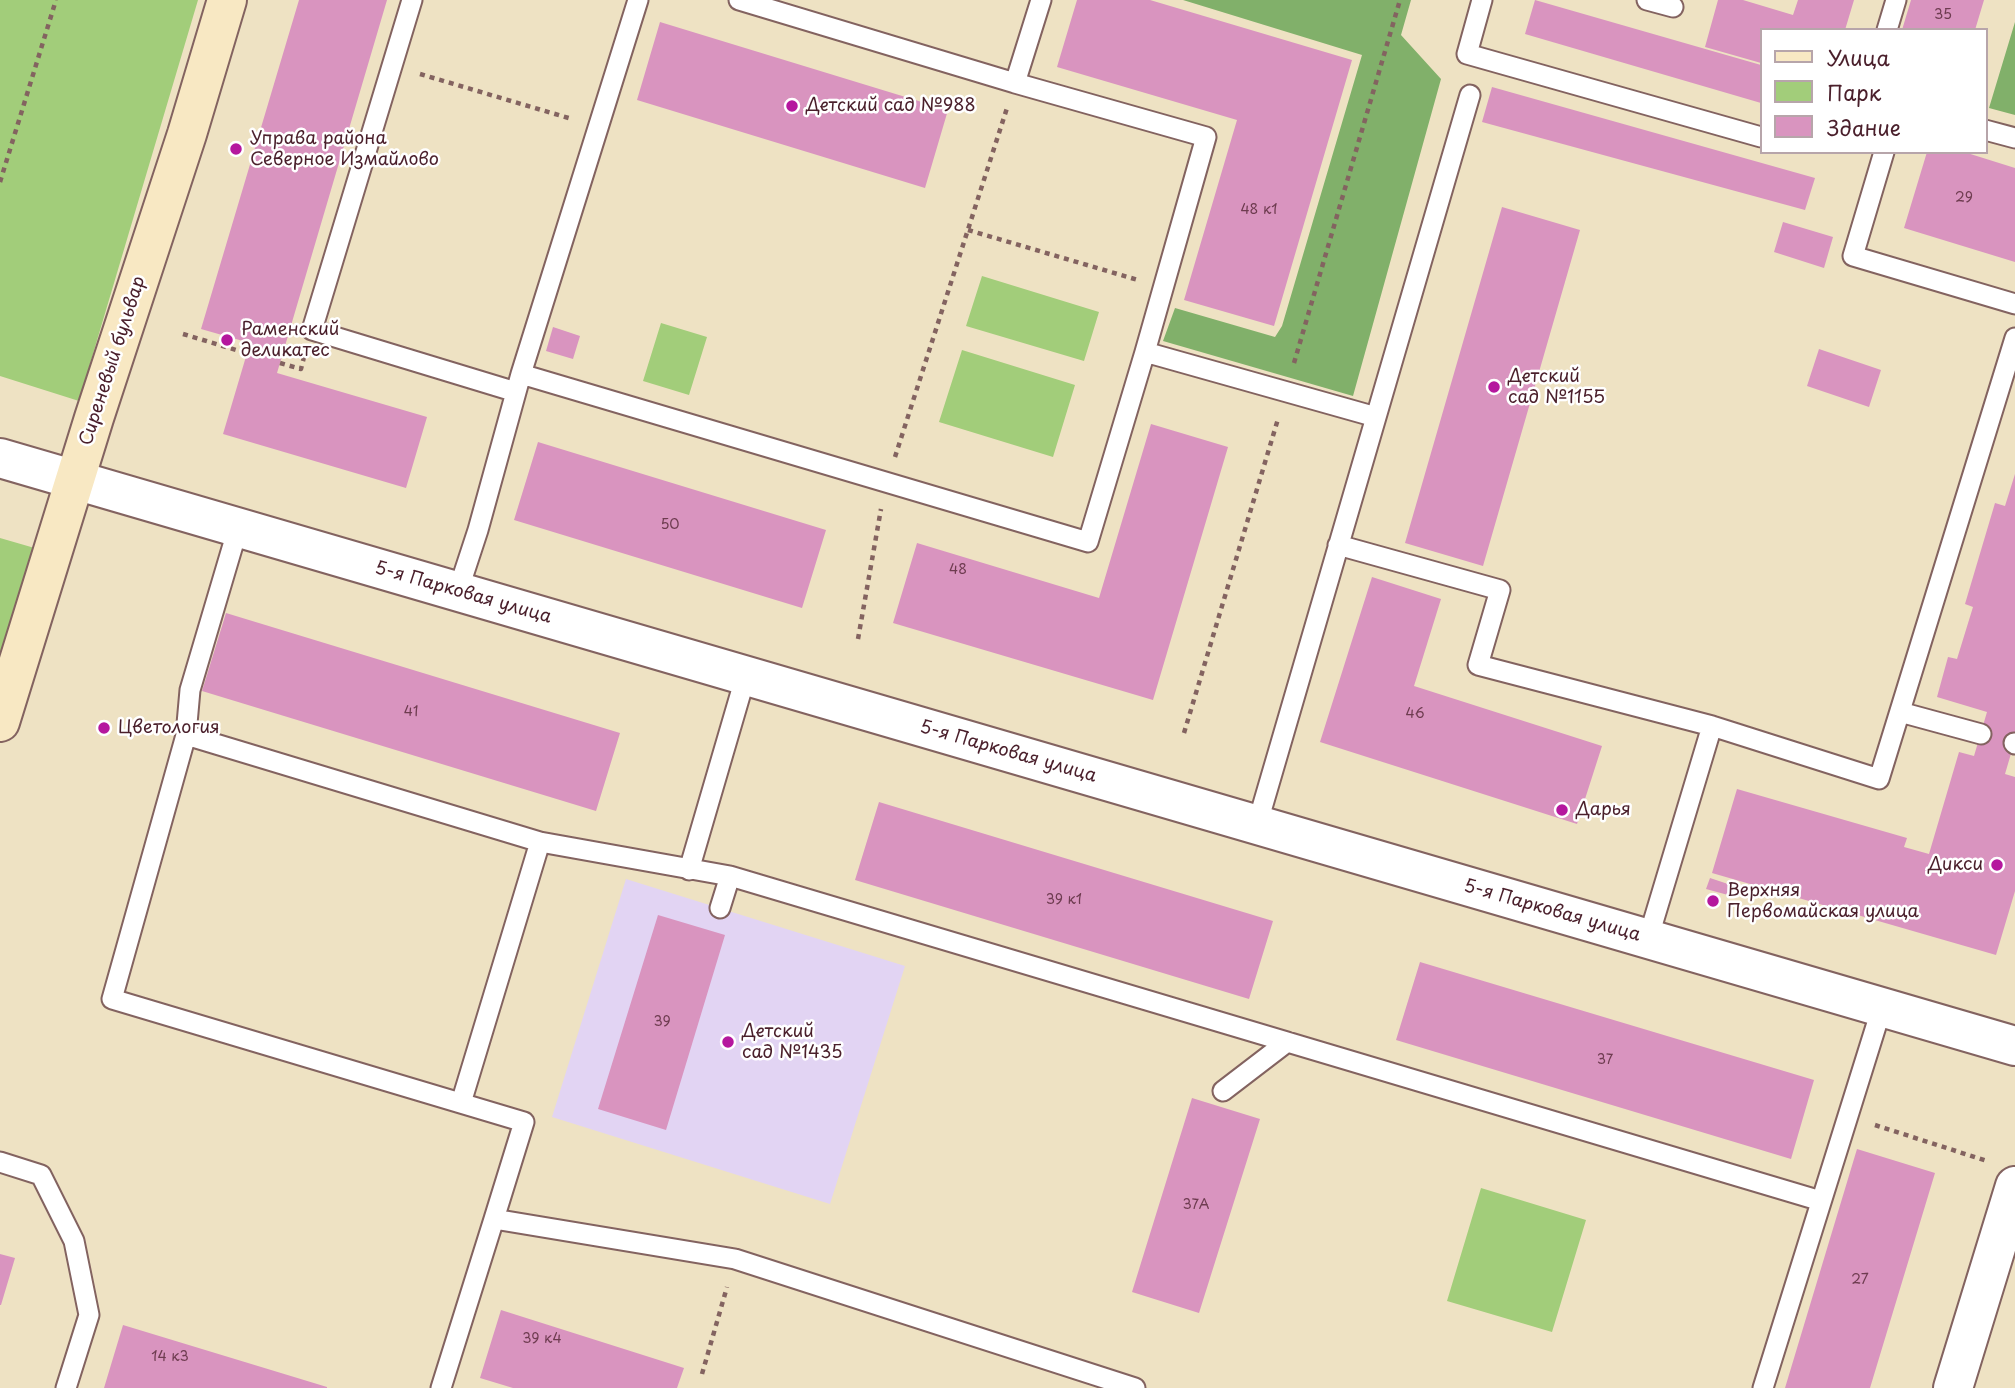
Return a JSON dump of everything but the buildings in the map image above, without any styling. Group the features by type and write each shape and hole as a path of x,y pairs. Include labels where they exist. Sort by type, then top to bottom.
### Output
{"main road":[{"name":"Сиреневый бульвар","path":"0,722 227,0"}],"street":[{"name":"5-я Парковая улица","path":"0,458 2015,1046"},
{"path":"1953,1388 2003,1174"}],"lane":[{"path":"412,0 312,330 886,482 1088,542 1206,137 739,0"},
{"path":"458,591 478,530 518,383 638,0"},
{"path":"1015,83 1041,0"},
{"path":"1482,0 1467,54 1759,136"},
{"path":"1647,0 1673,7"},
{"path":"1888,28 1896,0"},
{"path":"1257,825 1470,95"},
{"path":"1987,131 2015,138"},
{"path":"1883,154 1853,256 2015,304"},
{"path":"1338,545 1500,590 1478,665 1712,726 1879,779 2010,370 2015,338"},
{"path":"1145,352 1376,417"},
{"path":"238,528 190,691 186,735 112,999 524,1122 441,1388"},
{"path":"689,870 746,676"},
{"path":"1900,712 1980,734"},
{"path":"1648,939 1712,726"},
{"path":"186,735 540,842 730,876 1821,1201"},
{"path":"461,1103 540,842"},
{"path":"720,908 730,876"},
{"path":"1763,1388 1882,1007"},
{"path":"1223,1091 1287,1042"},
{"path":"0,1163 40,1175 74,1241 89,1315 66,1388"},
{"path":"494,1219 735,1259 1135,1388"}],"path":[{"path":"0,182 56,0"},
{"path":"392,66 598,126"},
{"path":"858,639 886,482 1015,83"},
{"path":"968,230 1163,287"},
{"path":"183,334 246,353"},
{"path":"1848,1116 2003,1174"},
{"path":"702,1374 735,1259"}],"shaded area":[{"name":"Детский сад №1435","path":"626,879 905,966 830,1204 552,1117"}],"green space":[{"path":"0,0 198,0 79,401 0,376"},
{"path":"1183,0 1411,0 1401,35 1441,79 1353,396 1163,341 1175,308 1275,337 1282,326 1362,55"},
{"path":"2015,22 2015,115 1989,108"},
{"path":"982,276 1099,312 1084,361 966,326"},
{"path":"661,323 707,337 689,395 643,381"},
{"path":"962,350 1075,385 1053,457 939,422"},
{"path":"0,538 38,549 0,673"},
{"path":"1481,1188 1586,1220 1552,1332 1447,1301"}],"place":[{"name":"Детский сад №988","path":"792,106"},
{"name":"Управа района Северное Измайлово","path":"236,149"},
{"name":"Раменский деликатес","path":"227,340"},
{"name":"Детский сад №1155","path":"1494,387"},
{"name":"Цветология","path":"104,728"},
{"name":"Дарья","path":"1562,810"},
{"name":"Дикси","path":"1997,865"},
{"name":"Верхняя Первомайская улица","path":"1713,901"},
{"name":"Детский сад №1435","path":"728,1042"}]}
